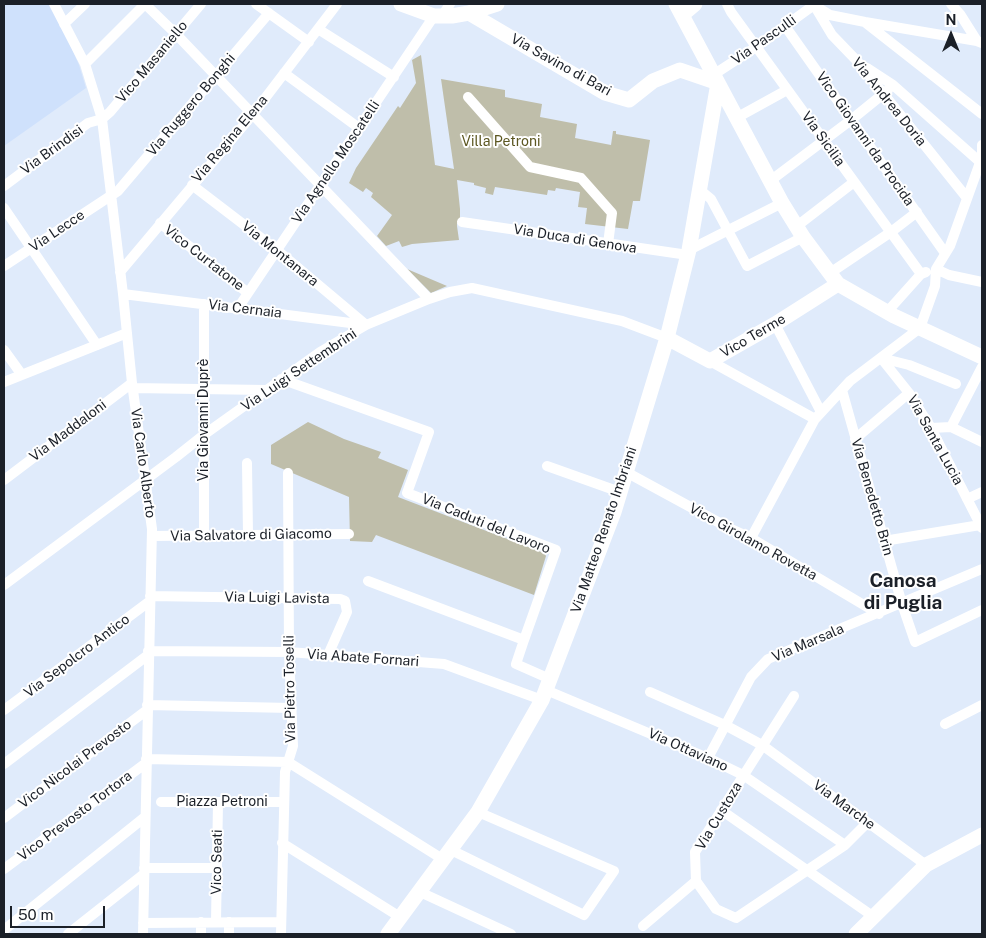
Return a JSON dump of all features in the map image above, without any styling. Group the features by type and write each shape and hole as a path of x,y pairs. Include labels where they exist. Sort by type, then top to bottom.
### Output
{"street":[{"name":"Via Carlo Alberto","path":"54,4 85,64 102,119 132,385 152,536 143,934"},
{"path":"64,24 85,4"},
{"path":"85,64 145,4 176,34 429,299"},
{"name":"Vico Masaniello","path":"102,119 110,112 200,4"},
{"path":"256,4 308,42"},
{"name":"Via Regina Elena","path":"120,272 253,114 338,4"},
{"path":"409,5 442,12 470,13 497,4"},
{"path":"695,4 679,9 782,203 800,232 834,279 887,312 982,356"},
{"name":"Via Sicilia","path":"727,4 756,47 921,274"},
{"path":"814,4 830,14 980,42"},
{"name":"Via Pasculli","path":"715,79 814,4"},
{"name":"Via Andrea Doria","path":"814,4 832,35 858,62 967,198"},
{"path":"951,4 980,42"},
{"name":"Via Agnello Moscatelli","path":"238,308 394,76 442,12"},
{"name":"Via Ruggero Bonghi","path":"111,195 118,191 269,13"},
{"name":"Via Savino di Bari","path":"470,13 605,93 629,100 653,81 680,70 692,59 699,47"},
{"path":"865,22 982,114"},
{"name":"Vico Giovanni da Procida","path":"784,26 945,253"},
{"path":"318,29 394,76"},
{"path":"858,62 893,85 981,159"},
{"path":"680,70 715,79"},
{"path":"284,73 359,128"},
{"name":"Via Matteo Renato Imbriani","path":"388,934 478,812 546,690 620,492 667,338 688,253 715,79"},
{"path":"770,180 851,120 893,85"},
{"path":"738,117 787,90"},
{"path":"468,97 530,167 581,178 612,214 608,244"},
{"name":"Via Brindisi","path":"4,186 88,123 102,119"},
{"path":"751,538 818,416 850,381 920,328 935,286 936,269 950,246 981,159 982,145"},
{"path":"699,189 711,199 747,266 800,232 854,182"},
{"name":"Via Montanara","path":"192,185 277,250 366,325"},
{"name":"Via Lecce","path":"4,266 111,195"},
{"path":"688,253 728,230 782,203"},
{"path":"4,208 97,345"},
{"path":"834,279 917,212"},
{"name":"Via Duca di Genova","path":"462,222 608,244 688,253"},
{"name":"Vico Curtatone","path":"160,223 248,293"},
{"path":"887,312 921,274 936,269 949,275 982,282"},
{"name":"Vico Terme","path":"667,338 710,361 775,324 834,279"},
{"name":"Via Luigi Settembrini","path":"4,585 205,434 320,352 366,325 429,299 450,292 472,288 622,321 667,338"},
{"name":"Via Cernaia","path":"123,294 366,325"},
{"name":"Via Giovanni Duprè","path":"204,304 204,535"},
{"path":"775,324 818,416"},
{"path":"4,382 127,333"},
{"path":"4,350 22,375"},
{"path":"881,358 909,365 956,384"},
{"name":"Via Santa Lucia","path":"881,358 909,393 931,428 981,526"},
{"path":"710,361 818,416"},
{"path":"952,427 982,366"},
{"name":"Via Caduti del Lavoro","path":"281,380 429,432 407,493 556,550 524,640"},
{"path":"132,385 266,390"},
{"name":"Via Maddaloni","path":"4,480 132,385"},
{"name":"Via Benedetto Brin","path":"842,390 902,604 915,642 982,610"},
{"path":"855,438 909,393"},
{"path":"931,428 952,427 982,442"},
{"path":"247,463 248,534"},
{"path":"547,466 620,492"},
{"name":"Vico Girolamo Rovetta","path":"626,472 751,538 879,614"},
{"name":"Via Pietro Toselli","path":"280,934 285,772 293,746 289,652 288,473"},
{"path":"967,499 982,492"},
{"path":"884,541 981,526"},
{"name":"Via Salvatore di Giacomo","path":"152,536 350,534"},
{"name":"Via Marsala","path":"708,758 751,677 768,660 982,569"},
{"path":"368,580 524,640 516,664 546,690"},
{"name":"Via Luigi Lavista","path":"150,598 288,597 340,599 345,601 347,612 328,655"},
{"name":"Via Sepolcro Antico","path":"4,710 150,598"},
{"name":"Via Abate Fornari","path":"148,653 289,652 444,664 546,690"},
{"path":"4,764 148,653"},
{"name":"Via Ottaviano","path":"546,690 708,758 743,775 845,845"},
{"name":"Via Marche","path":"650,692 725,725 762,745 926,865"},
{"name":"Via Custoza","path":"696,881 695,852 794,696"},
{"path":"945,724 982,705"},
{"path":"147,707 291,708"},
{"name":"Vico Nicolai Prevosto","path":"4,818 147,707"},
{"path":"146,761 288,762 447,855 584,914 614,872 478,812"},
{"name":"Vico Prevosto Tortora","path":"4,869 146,761"},
{"name":"Piazza Petroni","path":"161,802 284,802"},
{"name":"Vico Seati","path":"216,922 218,802"},
{"path":"721,810 874,917"},
{"path":"4,930 145,818"},
{"path":"643,926 696,881 716,909 736,918 845,845 867,822"},
{"path":"856,934 926,865 982,835"},
{"path":"282,843 400,917"},
{"path":"68,934 144,871 217,868"},
{"path":"420,892 511,934"},
{"path":"143,922 281,922"},
{"path":"201,922 201,934"},
{"path":"229,922 229,934"}],"shaded area":[{"path":"4,4 52,4 79,65 86,88 4,146"}],"green space":[{"name":"Villa Petroni","path":"421,55 435,165 454,169 441,79 505,90 505,97 542,104 540,117 577,124 575,138 611,145 613,131 616,131 616,134 650,140 640,201 633,201 628,229 585,224 587,208 578,207 580,192 556,188 555,191 548,190 547,195 495,187 493,195 485,193 486,188 474,185 474,183 457,180 460,209 460,223 457,223 459,240 412,244 402,247 399,241 386,246 377,236 392,215 371,197 373,193 366,188 363,192 349,183 356,168 416,83 412,60"},
{"path":"407,269 447,286 431,293"},
{"path":"308,422 344,439 381,452 378,458 408,470 398,497 544,553 546,556 534,595 376,535 372,542 350,541 349,497 271,464 271,445"}],"district":[{"name":"Canosa di Puglia","path":"903,592"}]}
